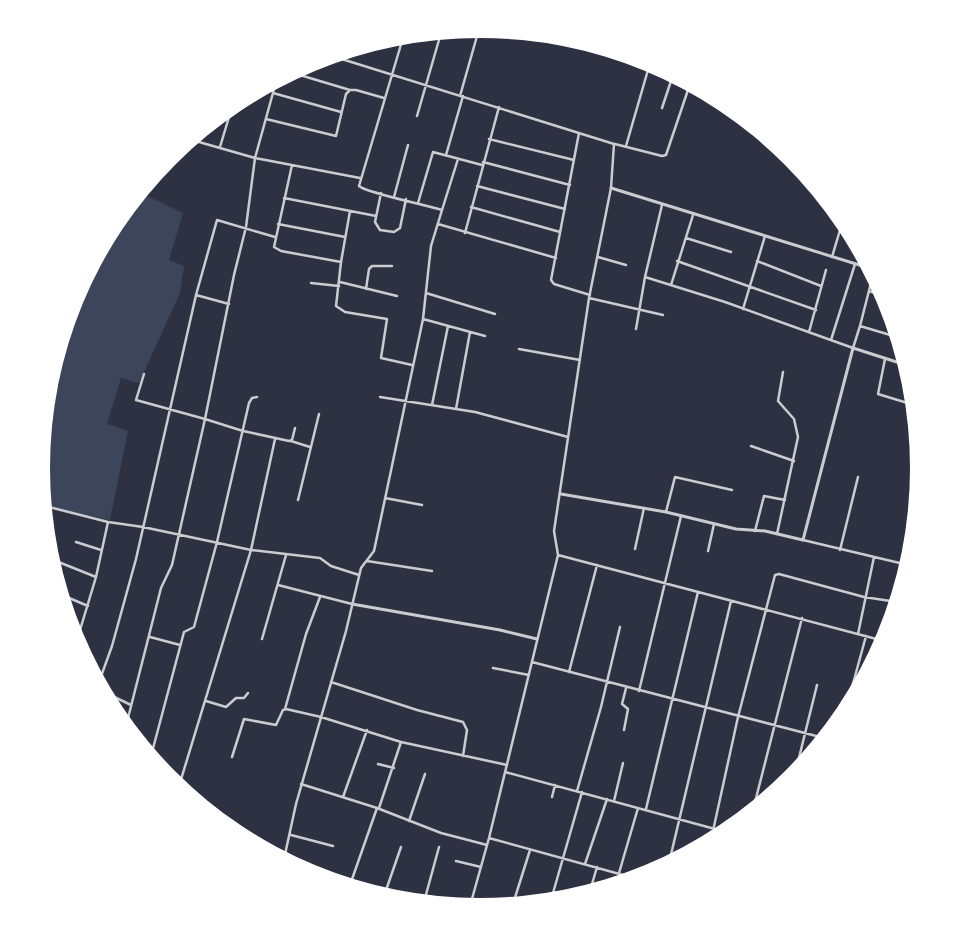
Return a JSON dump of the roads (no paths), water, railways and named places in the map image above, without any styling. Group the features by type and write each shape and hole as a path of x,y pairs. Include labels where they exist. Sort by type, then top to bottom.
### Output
{"street":[{"path":"446,155 477,38"},
{"path":"417,116 440,39"},
{"path":"401,45 360,178 360,188 442,210"},
{"path":"343,60 614,144 662,156 666,155 688,91"},
{"path":"626,146 648,71"},
{"path":"303,76 384,98"},
{"path":"662,108 671,82"},
{"path":"266,119 336,136 346,94 350,90"},
{"path":"129,715 161,588 172,565 180,535 246,227 254,158 272,92 341,112"},
{"path":"465,232 482,163 499,107"},
{"path":"220,147 228,119"},
{"path":"579,133 551,280 554,284 589,297 663,315"},
{"path":"489,139 574,160"},
{"path":"199,142 254,158 329,170 360,178"},
{"path":"472,898 489,838 558,555 554,530 561,494 589,297 611,188 614,144"},
{"path":"394,197 408,145"},
{"path":"418,203 433,152 570,185"},
{"path":"286,852 301,784 332,682 359,575 362,566 374,551 423,319 431,246 458,159"},
{"path":"292,165 273,246 276,249 341,262"},
{"path":"477,186 565,209"},
{"path":"611,188 860,265"},
{"path":"380,193 375,226 379,230 398,230 401,225 406,199"},
{"path":"284,198 376,216"},
{"path":"636,330 645,278 662,205"},
{"path":"471,208 560,232"},
{"path":"350,211 336,304 340,310 388,320 382,359 412,365"},
{"path":"671,286 677,261 693,215"},
{"path":"102,673 115,636 143,527 196,295 215,222 218,220 246,227 275,237"},
{"path":"278,224 345,237"},
{"path":"438,224 556,258"},
{"path":"832,257 840,232"},
{"path":"743,309 765,236"},
{"path":"686,238 731,252"},
{"path":"598,257 626,265"},
{"path":"677,261 816,310"},
{"path":"757,261 821,286"},
{"path":"831,340 855,264"},
{"path":"366,289 372,266 392,266"},
{"path":"809,332 826,270"},
{"path":"645,278 743,309 898,363"},
{"path":"312,283 339,284 398,296"},
{"path":"803,540 870,286"},
{"path":"869,291 873,292"},
{"path":"426,293 495,314"},
{"path":"196,295 229,304"},
{"path":"423,319 485,336"},
{"path":"432,405 448,326"},
{"path":"860,326 889,334"},
{"path":"456,409 470,332"},
{"path":"519,349 580,360"},
{"path":"885,360 878,394 906,402"},
{"path":"777,534 798,442 794,419 778,401 783,372"},
{"path":"144,374 136,399 170,411 205,419 242,431 310,447"},
{"path":"154,748 180,645 185,631 194,627 217,542 249,402 257,397"},
{"path":"380,397 456,409 568,437"},
{"path":"298,500 319,414"},
{"path":"290,441 295,428"},
{"path":"182,777 251,550 275,439"},
{"path":"751,446 794,461"},
{"path":"840,550 858,477"},
{"path":"666,512 675,478 732,490"},
{"path":"561,494 666,512 714,524 777,534 900,563"},
{"path":"755,531 764,496 785,500"},
{"path":"385,498 422,504"},
{"path":"52,508 108,522 143,527 251,550 323,559 331,566 359,575"},
{"path":"635,549 644,508"},
{"path":"639,691 681,516"},
{"path":"81,628 96,577 108,522"},
{"path":"708,551 714,524"},
{"path":"76,542 101,550"},
{"path":"262,639 286,555"},
{"path":"558,555 876,639"},
{"path":"858,634 864,597 874,557"},
{"path":"367,560 432,571"},
{"path":"61,563 96,577"},
{"path":"569,672 597,565"},
{"path":"505,772 714,828 738,717 768,610 774,578 779,574 864,597 890,601"},
{"path":"278,585 352,604 537,639"},
{"path":"646,809 698,592"},
{"path":"232,757 243,720 250,719 276,725 285,709 306,634 320,597"},
{"path":"71,599 88,606"},
{"path":"672,854 731,601"},
{"path":"756,799 802,618"},
{"path":"577,791 620,627"},
{"path":"150,636 180,645"},
{"path":"853,682 866,636"},
{"path":"532,662 606,683 817,736"},
{"path":"493,668 529,674"},
{"path":"332,682 417,710 463,722 467,730 463,756"},
{"path":"800,757 817,685"},
{"path":"624,730 628,709 622,704 626,688"},
{"path":"206,701 226,707 236,698 244,698 248,693"},
{"path":"118,699 131,705"},
{"path":"285,709 367,730 401,742 507,765"},
{"path":"343,798 367,730"},
{"path":"352,879 394,768 401,742"},
{"path":"614,801 623,763"},
{"path":"378,764 394,768"},
{"path":"409,821 425,774"},
{"path":"301,784 378,808 441,833 487,845"},
{"path":"552,797 555,785"},
{"path":"553,892 582,792"},
{"path":"585,864 607,799"},
{"path":"489,838 619,874 638,808"},
{"path":"291,835 333,846"},
{"path":"426,895 439,846"},
{"path":"387,888 401,847"},
{"path":"515,897 530,850"},
{"path":"456,861 480,867"},
{"path":"592,884 597,868"}]}
